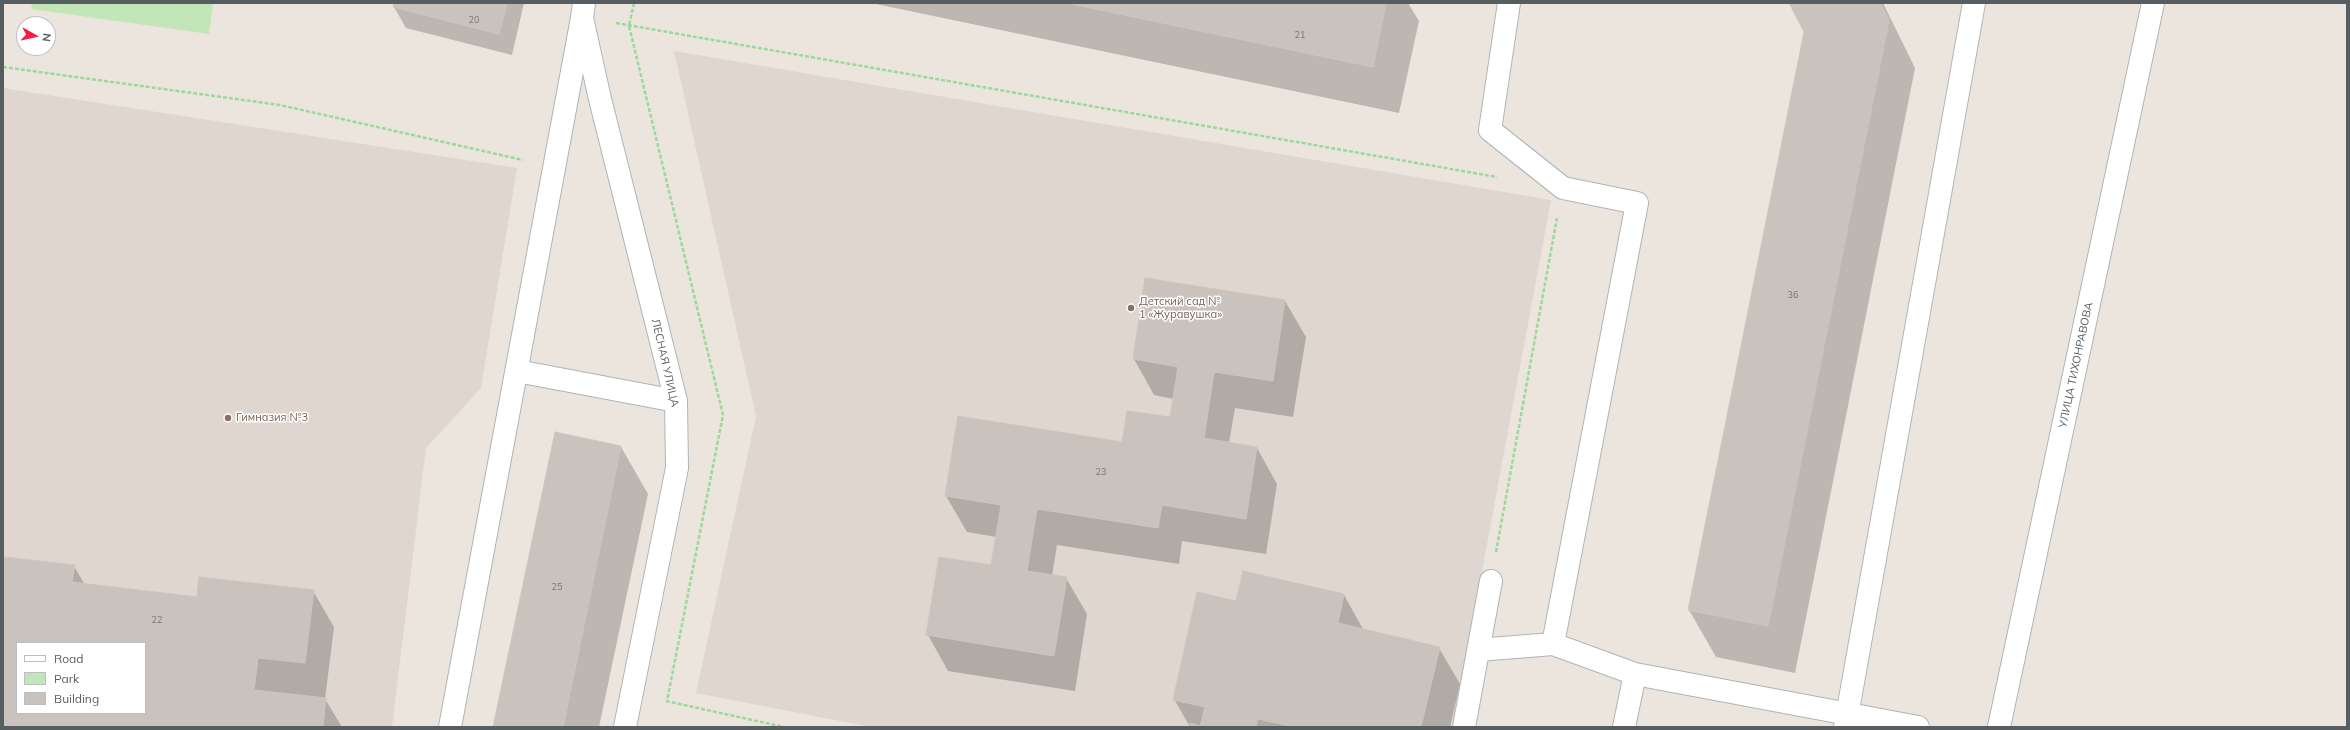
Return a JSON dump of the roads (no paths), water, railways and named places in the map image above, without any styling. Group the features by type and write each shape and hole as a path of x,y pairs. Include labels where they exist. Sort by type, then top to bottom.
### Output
{"main road":[{"path":"1509,3 1490,130 1563,188 1637,203 1553,644"},
{"path":"1846,720 1974,3"},
{"name":"УЛИЦА ТИХОНРАВОВА","path":"1999,727 2154,3"},
{"path":"450,727 583,10"},
{"name":"ЛЕСНАЯ УЛИЦА","path":"583,10 600,99 676,401 677,468 625,727"},
{"path":"517,372 676,401"},
{"path":"1464,727 1491,581"},
{"path":"1478,650 1553,644 1635,674 1846,720 1918,727"},
{"path":"1624,727 1635,674"}],"place":[{"name":"Детский сад № 1 «Журавушка»","path":"1131,308"},
{"name":"Гимназия №3","path":"228,418"}]}
